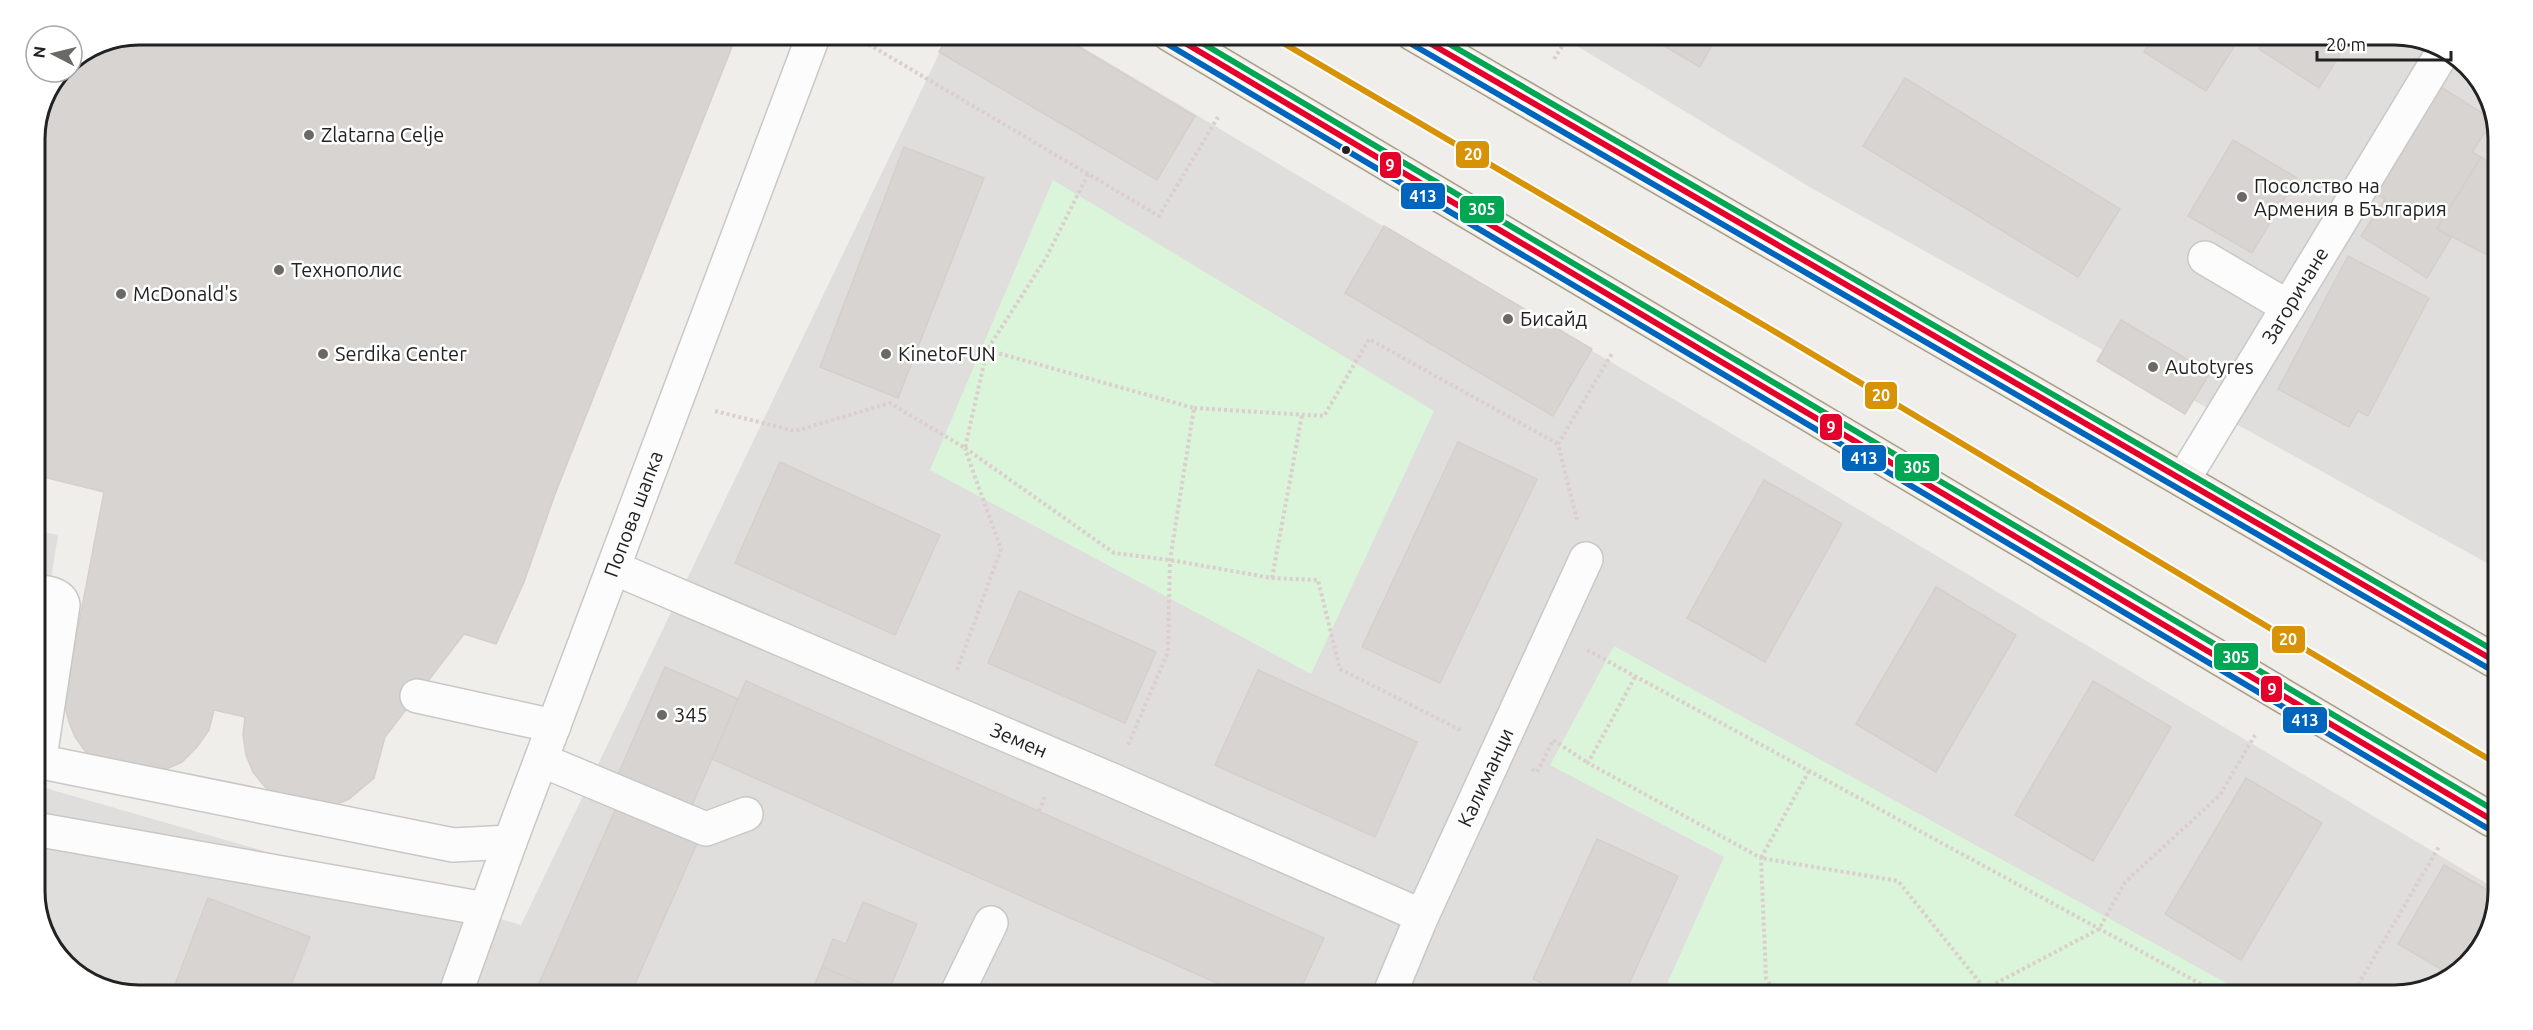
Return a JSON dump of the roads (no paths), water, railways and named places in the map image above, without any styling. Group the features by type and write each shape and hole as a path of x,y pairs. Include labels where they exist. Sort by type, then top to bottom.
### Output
{"main road":[{"path":"1188,45 2488,818"},
{"path":"1432,45 2488,657"}],"street":[{"name":"Попова шапка","path":"459,985 510,842 810,45"},
{"name":"Загоричане","path":"2182,480 2440,57"},
{"path":"2205,258 2289,307"},
{"name":"Калиманци","path":"1394,985 1422,916 1586,559"},
{"name":"Земен","path":"614,568 1112,780 1422,916"},
{"path":"45,593 58,596 63,605 45,725"},
{"path":"417,696 554,726"},
{"path":"541,760 706,829 746,814"},
{"path":"45,761 453,845 510,842"},
{"path":"45,831 485,909"},
{"path":"961,985 991,923"}],"tram line":[{"name":"20","path":"1287,45 1767,327 2488,759"}],"place":[{"name":"Zlatarna Celje","path":"309,135"},
{"name":"Посолство на Армения в България","path":"2242,197"},
{"name":"Технополис","path":"279,270"},
{"name":"McDonald's","path":"121,294"},
{"name":"Бисайд","path":"1508,319"},
{"name":"Serdika Center","path":"323,354"},
{"name":"KinetoFUN","path":"886,354"},
{"name":"Autotyres","path":"2153,367"},
{"name":"345","path":"662,715"}]}
